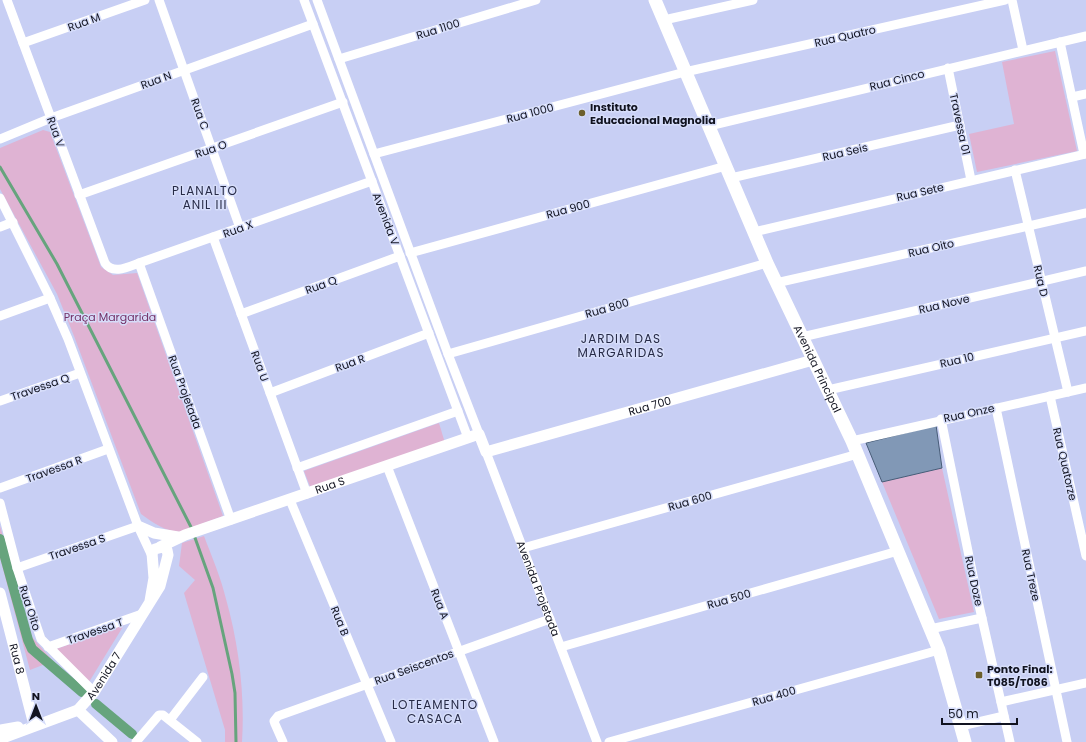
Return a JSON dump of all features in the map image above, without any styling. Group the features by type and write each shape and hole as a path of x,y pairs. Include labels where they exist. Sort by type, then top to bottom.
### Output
{"main road":[{"name":"Avenida Principal","path":"655,0 767,263 858,454 939,650 965,742"}],"street":[{"name":"Rua V","path":"7,0 104,263"},
{"name":"Rua M","path":"23,43 145,0"},
{"name":"Rua C","path":"159,0 240,228"},
{"name":"Avenida V","path":"304,0 468,438"},
{"name":"Avenida V","path":"317,0 410,253 480,434"},
{"name":"Rua 1100","path":"339,59 536,0"},
{"path":"664,20 753,0"},
{"name":"Rua Quatro","path":"686,72 1005,0"},
{"path":"1012,0 1023,50"},
{"name":"Rua N","path":"0,139 51,118 313,24"},
{"name":"Rua Cinco","path":"708,126 1086,36"},
{"path":"1060,42 1085,154"},
{"name":"Travessa 01","path":"948,68 971,180"},
{"name":"Rua 1000","path":"374,154 686,72"},
{"path":"1072,97 1086,94"},
{"name":"Rua O","path":"79,195 343,102"},
{"name":"Rua Seis","path":"731,178 960,125"},
{"name":"Rua Sete","path":"754,232 1085,154"},
{"name":"Rua 900","path":"410,253 726,166"},
{"name":"Rua D","path":"1015,170 1068,392"},
{"name":"Rua X","path":"104,263 110,269 117,270 139,264 372,181"},
{"path":"0,198 50,298 80,372 138,526 155,552 156,562 162,563 183,536"},
{"name":"Rua Oito","path":"776,283 1086,213"},
{"path":"0,227 13,222"},
{"name":"Rua U","path":"213,238 307,494"},
{"name":"Rua Q","path":"241,314 400,256"},
{"name":"Rua 800","path":"448,354 767,263"},
{"name":"Rua Projetada","path":"139,264 231,520"},
{"name":"Rua Nove","path":"802,337 1086,271"},
{"path":"0,316 50,298"},
{"name":"Rua 10","path":"828,390 1086,330"},
{"name":"Rua R","path":"270,393 429,333"},
{"name":"Rua 700","path":"486,452 813,360"},
{"name":"Travessa Q","path":"0,401 80,372"},
{"name":"Rua Onze","path":"852,441 1086,388"},
{"name":"Rua Quatorze","path":"1050,396 1086,556"},
{"name":"Rua Treze","path":"996,408 1067,742"},
{"path":"297,468 458,411"},
{"name":"Rua Doze","path":"941,420 982,618 1010,742"},
{"name":"Rua S","path":"155,552 183,536 480,434"},
{"name":"Avenida Projetada","path":"480,434 597,742"},
{"name":"Travessa R","path":"0,488 108,449"},
{"name":"Rua 600","path":"523,548 858,454"},
{"name":"Rua A","path":"387,466 494,742"},
{"name":"Rua B","path":"290,500 391,742"},
{"name":"Rua Oito","path":"0,503 17,568 37,630 48,647 94,692"},
{"path":"138,526 163,536 183,536"},
{"name":"Travessa S","path":"17,568 138,526"},
{"name":"Rua 500","path":"561,647 898,551"},
{"name":"Avenida 7","path":"150,601 154,578 155,552"},
{"name":"Avenida 7","path":"0,739 34,725 78,710 94,692 162,582 168,556"},
{"name":"Rua 8","path":"0,593 34,725"},
{"name":"Travessa T","path":"48,647 142,614"},
{"path":"930,629 982,618"},
{"name":"Rua Seiscentos","path":"283,742 274,721 278,716 550,619"},
{"name":"Rua 400","path":"609,742 939,650"},
{"path":"170,720 203,677"},
{"path":"1001,702 1086,683"},
{"path":"78,710 112,742"},
{"path":"136,742 156,716 163,715 197,742"},
{"path":"961,726 1004,716"},
{"name":"Avenida 7","path":"0,730 34,725"}],"green space":[{"path":"1055,51 1077,151 977,172 969,134 1014,124 1002,62"},
{"name":"Praça Margarida","path":"43,130 50,132 101,267 113,275 137,273 223,516 180,532 175,532 154,523 141,514 57,294 0,189 0,148"},
{"path":"439,423 445,443 311,489 304,471"},
{"path":"942,468 974,612 939,619 882,482"},
{"path":"0,526 32,637 53,661 30,670 0,558"},
{"path":"204,536 222,583 231,616 238,652 243,706 242,742 225,742 225,730 184,593 195,580 179,566 182,543"},
{"path":"124,625 89,682 56,649"}],"building":[{"path":"936,425 942,468 882,482 866,443"}],"waterway":[{"path":"0,167 57,264 192,529"},
{"path":"194,535 213,588 232,674 235,693 236,742"},
{"path":"0,539 28,640 32,649 82,692"},
{"path":"96,704 132,734"}],"place":[{"name":"Instituto Educacional Magnolia","path":"582,113"},
{"name":"Ponto Final: T085/T086","path":"979,675"}],"district":[{"name":"PLANALTO ANIL III","path":"205,198"},
{"name":"JARDIM DAS MARGARIDAS","path":"621,346"},
{"name":"LOTEAMENTO CASACA","path":"435,712"}]}
